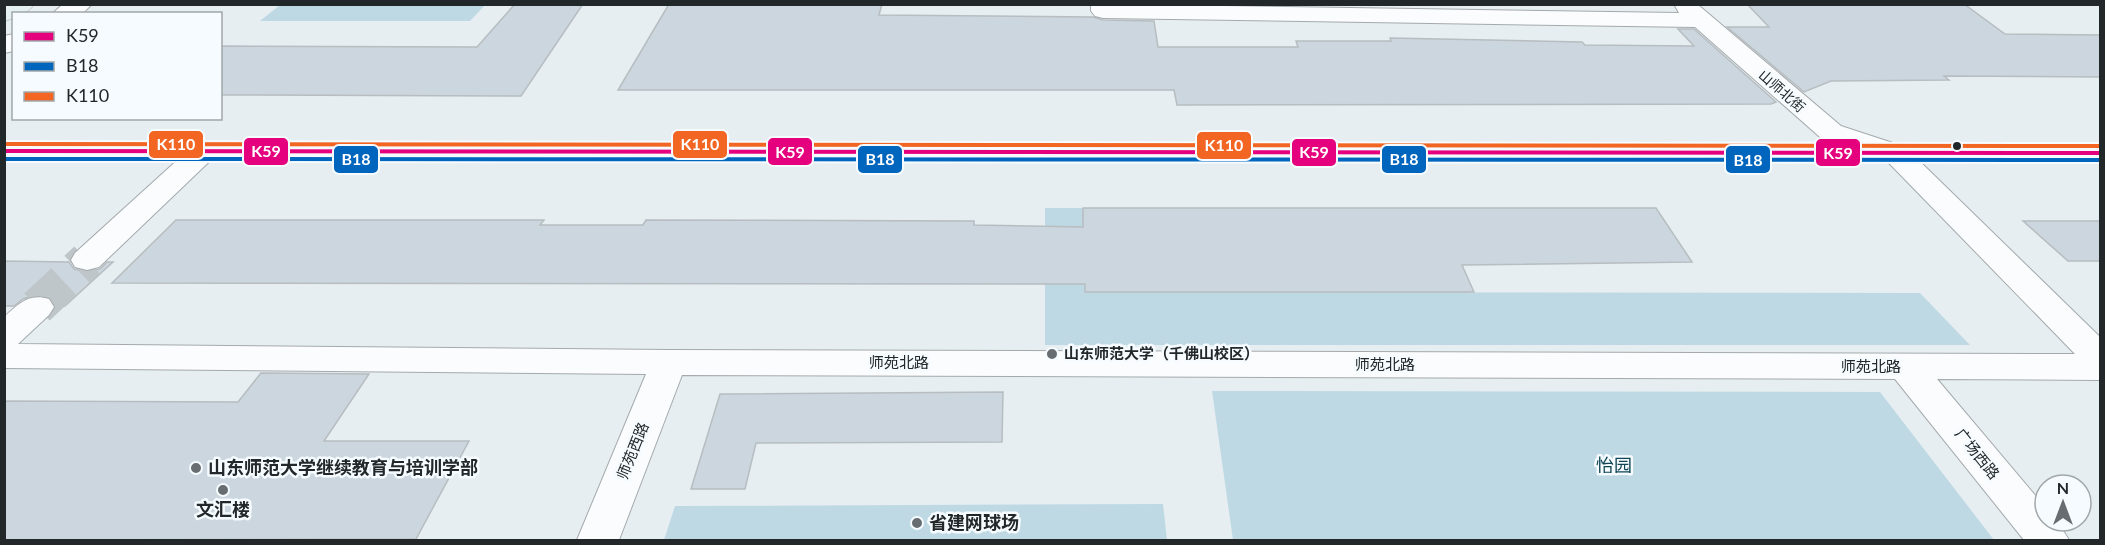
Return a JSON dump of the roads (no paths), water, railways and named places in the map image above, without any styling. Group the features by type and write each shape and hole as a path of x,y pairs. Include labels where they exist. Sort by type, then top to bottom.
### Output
{"main road":[{"path":"4,14 23,4"},
{"path":"4,151 2100,153"}],"street":[{"path":"67,12 81,4"},
{"path":"1103,4 1103,11 1180,13 1692,12"},
{"name":"山师北街","path":"1692,12 1831,132 1895,153"},
{"path":"87,260 204,151"},
{"path":"1895,153 2100,358"},
{"path":"4,337 37,307"},
{"name":"师苑北路","path":"4,356 669,362 2100,367"},
{"name":"师苑西路","path":"598,540 669,362"},
{"name":"广场西路","path":"1906,367 2048,540"}],"tunnel":[{"path":"37,307 87,260"}],"place":[{"name":"山东师范大学（千佛山校区）","path":"1052,354"},
{"name":"山东师范大学继续教育与培训学部","path":"196,468"},
{"name":"文汇楼","path":"223,490"},
{"name":"省建网球场","path":"917,523"}],"park label":[{"name":"怡园","path":"1614,466"}]}
